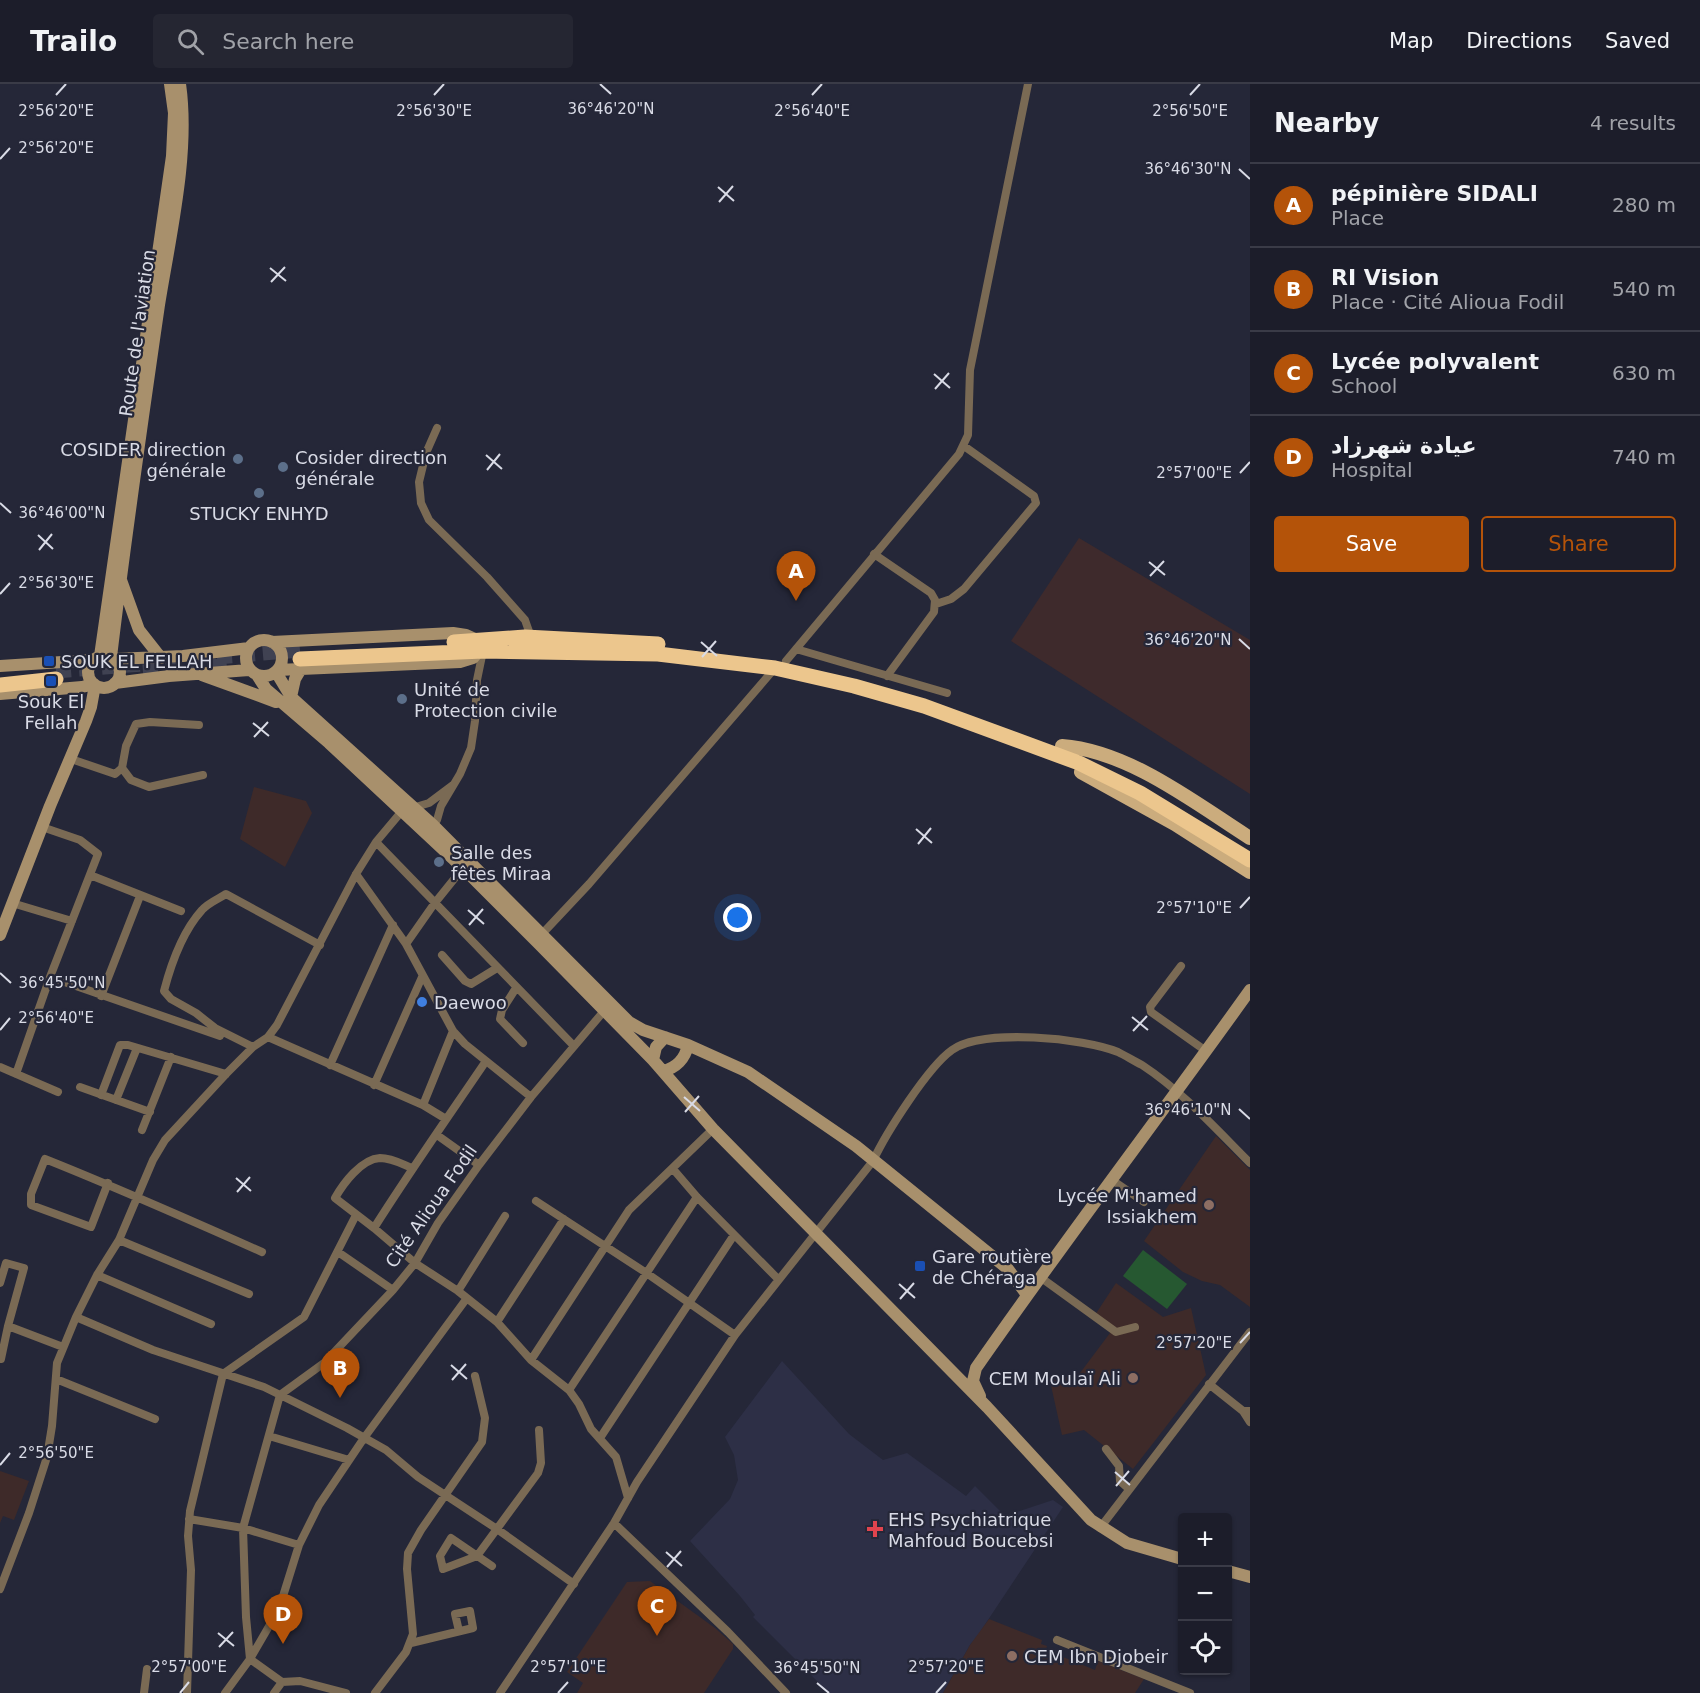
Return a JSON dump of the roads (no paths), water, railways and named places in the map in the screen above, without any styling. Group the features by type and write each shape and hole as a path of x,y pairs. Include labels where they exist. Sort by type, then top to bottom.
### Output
{"highway":[{"path":"480,648 531,637 680,646 786,660 958,718 1103,763 1143,783 1250,848"},
{"path":"300,659 480,648 786,660"},
{"path":"0,675 56,675 0,685"},
{"path":"1060,751 1140,793 1250,860"}],"main road":[{"path":"105,658 172,156 174,113 170,84"},
{"name":"Route de l'aviation","path":"105,658 120,579 181,158 183,112 180,84"},
{"path":"120,579 139,630 161,658"},
{"path":"0,666 105,658 161,658 249,648 261,640 272,642 453,633 466,635 480,648"},
{"path":"272,642 279,648 282,657 277,671 288,701"},
{"path":"249,648 245,657 262,686 288,701 323,738 429,829 542,934 629,1022 643,1030 688,1045 748,1072 856,1146 1008,1269 1027,1295"},
{"path":"105,658 89,666 88,674 94,684 99,687 195,673 253,673 269,676 300,659"},
{"path":"86,721 98,700 119,677 120,669 105,658"},
{"path":"288,701 300,659"},
{"path":"195,673 288,701"},
{"path":"0,694 94,684"},
{"path":"0,935 86,721 91,707 94,684"},
{"path":"1060,751 1095,751 1133,767 1250,838"},
{"path":"1060,751 1078,770 1175,824 1250,872"},
{"path":"429,829 463,868 653,1060 713,1129 987,1407 1100,1528 1127,1543 1178,1558"},
{"path":"987,1407 973,1381 976,1368 1250,990"},
{"path":"653,1060 656,1047 665,1036"},
{"path":"663,1071 678,1064 688,1045"},
{"path":"949,1370 969,1371 976,1368"},
{"path":"1232,1572 1250,1577"}],"street":[{"path":"542,934 589,884 786,660 964,446 968,435 970,370 1028,84"},
{"path":"437,428 426,453 419,482 421,503 429,520 487,577 525,620 531,637"},
{"path":"936,604 951,599 964,589 1036,503 1034,496 964,446"},
{"path":"874,554 931,594 936,604 934,612 887,676"},
{"path":"429,829 471,748 480,648"},
{"path":"786,660 887,676 947,693"},
{"path":"71,759 115,774 122,768 126,746 136,724 150,722 199,725"},
{"path":"122,768 131,780 149,787 203,775"},
{"path":"0,1589 29,1513 47,1457 57,1363 76,1317 119,1240 153,1160 165,1140 226,1074 253,1047 268,1037 285,1012 356,874 376,842 408,810 434,801 453,785"},
{"path":"16,1074 50,977 98,854 95,849 87,847 80,840 42,827"},
{"path":"376,842 574,1046"},
{"path":"406,944 463,868"},
{"path":"356,874 406,944 453,1031 465,1044 531,1097"},
{"path":"90,875 181,911"},
{"path":"253,1047 215,1028 196,1013 171,999 164,991 185,936 197,917 203,908 226,894 320,945"},
{"path":"101,996 140,896"},
{"path":"12,903 72,921"},
{"path":"330,1065 393,925"},
{"path":"442,955 465,981 471,984 497,968"},
{"path":"1181,966 1150,1007 1151,1012 1206,1051"},
{"path":"50,977 253,1047"},
{"path":"374,1085 422,977"},
{"path":"516,988 502,1010 500,1019 523,1043"},
{"name":"Cité Alioua Fodil","path":"280,1395 324,1364 393,1290 415,1263 438,1223 479,1165 531,1097 604,1011"},
{"path":"423,1105 453,1031"},
{"path":"268,1037 423,1105 446,1119"},
{"path":"500,1693 574,1584 735,1335 873,1161 882,1142 942,1058 955,1048 976,1040 1018,1037 1089,1044 1117,1052 1133,1060 1178,1091 1250,1163"},
{"path":"101,1095 120,1045 128,1044 226,1074"},
{"path":"116,1100 137,1048"},
{"path":"142,1130 171,1057"},
{"path":"374,1227 486,1061"},
{"path":"0,1067 58,1092"},
{"path":"80,1087 150,1112"},
{"path":"531,1360 629,1210 713,1129"},
{"path":"437,1135 479,1165"},
{"path":"412,1168 395,1161 378,1158 357,1170 345,1182 335,1198 374,1227 415,1263 459,1291 497,1322 531,1360 569,1390 579,1404 591,1429 616,1457 628,1498"},
{"path":"108,1183 91,1227 31,1205 31,1194 45,1159 108,1183 139,1196 262,1252"},
{"path":"673,1169 697,1197 778,1279"},
{"path":"1112,1180 1144,1202"},
{"path":"569,1390 645,1272 697,1197"},
{"path":"536,1201 605,1245 735,1335"},
{"path":"188,1693 191,1570 189,1519 223,1374 304,1317 356,1215"},
{"path":"459,1291 505,1215"},
{"path":"497,1322 564,1219"},
{"path":"600,1438 734,1235"},
{"path":"119,1240 249,1294"},
{"path":"338,1252 393,1290"},
{"path":"0,1283 6,1263 24,1268 1,1359"},
{"path":"98,1275 211,1324"},
{"path":"1040,1277 1116,1332 1135,1327"},
{"path":"225,1693 250,1659 279,1609 299,1545 319,1505 364,1438 467,1298"},
{"path":"76,1317 153,1350 264,1387 364,1438 386,1450 445,1496 497,1529 574,1584"},
{"path":"8,1326 63,1347"},
{"path":"1100,1528 1250,1332"},
{"path":"375,1693 411,1643 414,1627 407,1569 408,1553 421,1530 482,1442 485,1418 475,1376"},
{"path":"56,1379 155,1419"},
{"path":"1209,1384 1246,1411 1250,1422"},
{"path":"280,1395 243,1528 250,1659 282,1682 300,1681 346,1693"},
{"path":"492,1566 477,1556 538,1473 541,1464 539,1430"},
{"path":"269,1436 349,1460"},
{"path":"1106,1449 1119,1466 1120,1481 1129,1490"},
{"path":"189,1519 243,1528 299,1545"},
{"path":"614,1523 728,1632 786,1693"},
{"path":"411,1643 459,1631"},
{"path":"1057,1640 1190,1693"},
{"path":"144,1693 147,1668"},
{"path":"274,1693 282,1682"}],"tunnel":[{"path":"217,657 300,650"},
{"path":"56,671 154,663"},
{"path":"143,672 229,665"}],"place":[{"name":"COSIDER direction générale","path":"238,459"},
{"name":"Cosider direction générale","path":"283,467"},
{"name":"STUCKY ENHYD","path":"259,493"},
{"name":"pépinière SIDALI","path":"796,601"},
{"name":"SOUK EL FELLAH","path":"49,661"},
{"name":"Souk El Fellah","path":"51,681"},
{"name":"Unité de Protection civile","path":"402,699"},
{"name":"Salle des fêtes Miraa","path":"439,862"},
{"name":"Daewoo","path":"422,1002"},
{"name":"Lycée M'hamed Issiakhem","path":"1209,1205"},
{"name":"Gare routière de Chéraga","path":"920,1266"},
{"name":"CEM Moulaï Ali","path":"1133,1378"},
{"name":"RI Vision","path":"340,1398"},
{"name":"EHS Psychiatrique Mahfoud Boucebsi","path":"875,1529"},
{"name":"Lycée polyvalent","path":"657,1636"},
{"name":"عيادة شهرزاد","path":"283,1644"},
{"name":"CEM Ibn Djobeir","path":"1012,1656"}]}
